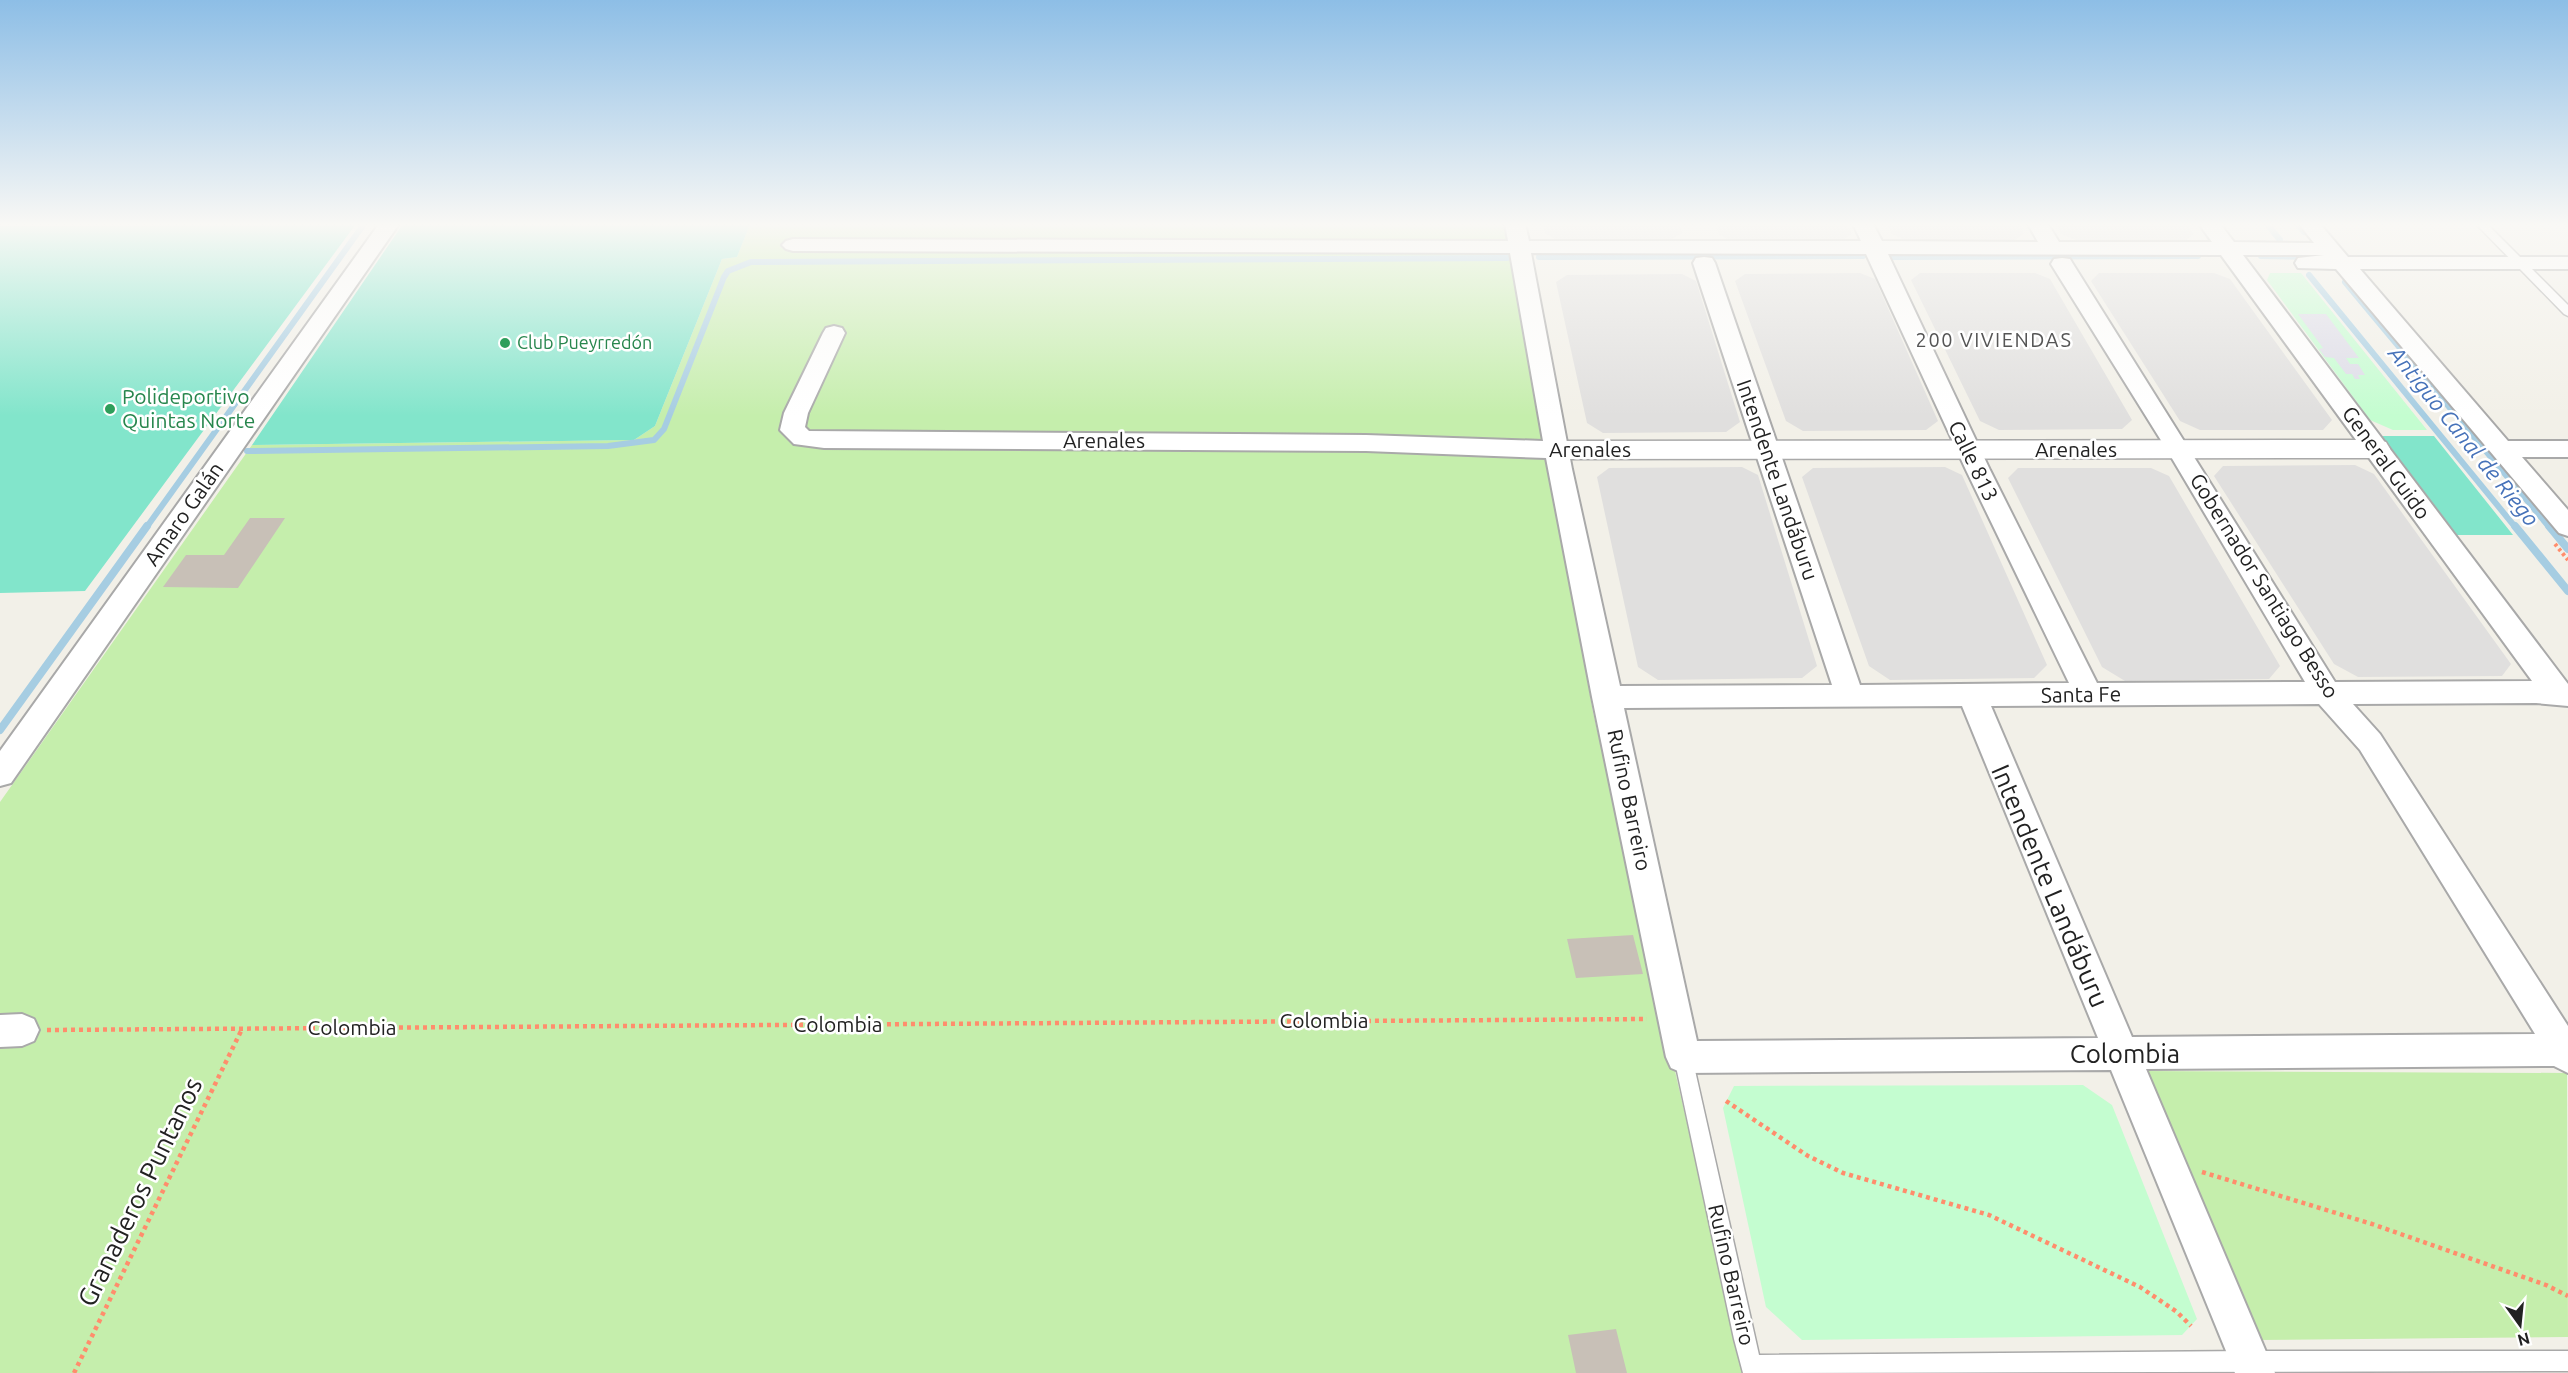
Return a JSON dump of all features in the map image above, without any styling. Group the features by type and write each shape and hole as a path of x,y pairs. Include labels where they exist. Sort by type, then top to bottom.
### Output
{"street":[{"name":"Amaro Galán","path":"0,774 344,288"},
{"name":"Rufino Barreiro","path":"1528,288 1606,697 1683,1057"},
{"name":"Intendente Landáburu","path":"1714,288 1850,697"},
{"name":"Calle 813","path":"1892,288 1968,450 2089,695"},
{"name":"Gobernador Santiago Besso","path":"2078,288 2180,450 2327,694 2370,742 2566,1052"},
{"name":"General Guido","path":"2257,288 2376,450 2562,694"},
{"path":"2364,288 2568,527"},
{"name":"Arenales","path":"834,333 796,413 792,430 803,438 1366,443 1557,450 2376,450"},
{"path":"2502,449 2568,449"},
{"name":"Santa Fe","path":"1606,697 2562,694"},
{"name":"Intendente Landáburu","path":"1972,696 2253,1367"},
{"name":"Colombia","path":"1683,1057 2566,1052"}],"lane":[{"path":"2545,288 2568,312"},
{"name":"Rufino Barreiro","path":"1683,1057 1744,1339 1754,1370"},
{"path":"1754,1370 2253,1367 2568,1361"}],"path":[{"name":"Colombia","path":"11,1030 1676,1019"},
{"name":"Granaderos Puntanos","path":"74,1373 242,1029"},
{"path":"1726,1101 1808,1156 1843,1173 1989,1215 2140,1287 2177,1312 2191,1326"},
{"path":"2162,1154 2203,1173 2372,1224 2546,1285 2568,1296"}],"shaded area":[{"path":"1557,288 1698,288 1740,422 1726,432 1603,433 1587,423"},
{"path":"1738,288 1879,288 1938,421 1926,430 1803,431 1786,421"},
{"path":"1915,288 2055,288 2132,420 2122,429 1999,430 1980,421"},
{"path":"2095,288 2237,288 2332,420 2323,430 2200,430 2180,421"},
{"path":"2298,314 2326,314 2359,358 2346,358 2350,364 2358,364 2365,375 2358,375 2360,379 2355,379 2352,374 2346,374 2334,358 2325,357 2319,349 2323,348"},
{"path":"2355,465 2374,474 2511,664 2502,676 2358,677 2334,664 2214,476 2223,466"},
{"path":"1742,467 1758,475 1817,666 1802,678 1658,680 1638,667 1597,477 1609,468"},
{"path":"1945,467 1962,475 2047,665 2034,678 1890,680 1869,666 1802,477 1813,468"},
{"path":"2018,468 2151,468 2169,476 2280,666 2269,679 2125,681 2102,667 2008,478"}],"green space":[{"name":"Polideportivo Quintas Norte","path":"0,288 309,288 85,591 0,593"},
{"name":"Club Pueyrredón","path":"359,288 710,288 655,426 634,440 252,445"},
{"path":"710,288 1517,288 1593,712 1744,1373 0,1373 0,802 252,445 634,440 655,426"},
{"path":"2273,288 2313,288 2427,430 2393,430 2370,420"},
{"path":"2382,436 2434,436 2513,535 2457,535"},
{"path":"2141,1071 2567,1073 2568,1337 2257,1340"},
{"path":"2083,1085 2112,1105 2197,1319 2182,1335 1802,1340 1766,1307 1723,1108 1734,1086"}],"building":[{"path":"250,518 285,518 238,588 163,587 186,555 224,555"},
{"path":"1633,935 1643,974 1576,978 1567,939"},
{"path":"1616,1329 1627,1373 1576,1373 1568,1335"}],"waterway":[{"path":"146,528 318,288"},
{"path":"247,451 608,446 654,440 664,429 720,288"},
{"name":"Antiguo Canal de Riego","path":"2320,288 2516,528"},
{"path":"2350,288 2550,528"},
{"path":"0,730 147,526"},
{"name":"Antiguo Canal de Riego","path":"2515,526 2568,591"},
{"path":"2549,526 2568,549"}],"place":[{"name":"Club Pueyrredón","path":"505,343"},
{"name":"Polideportivo Quintas Norte","path":"110,409"}],"district":[{"name":"200 VIVIENDAS","path":"1994,340"}]}
